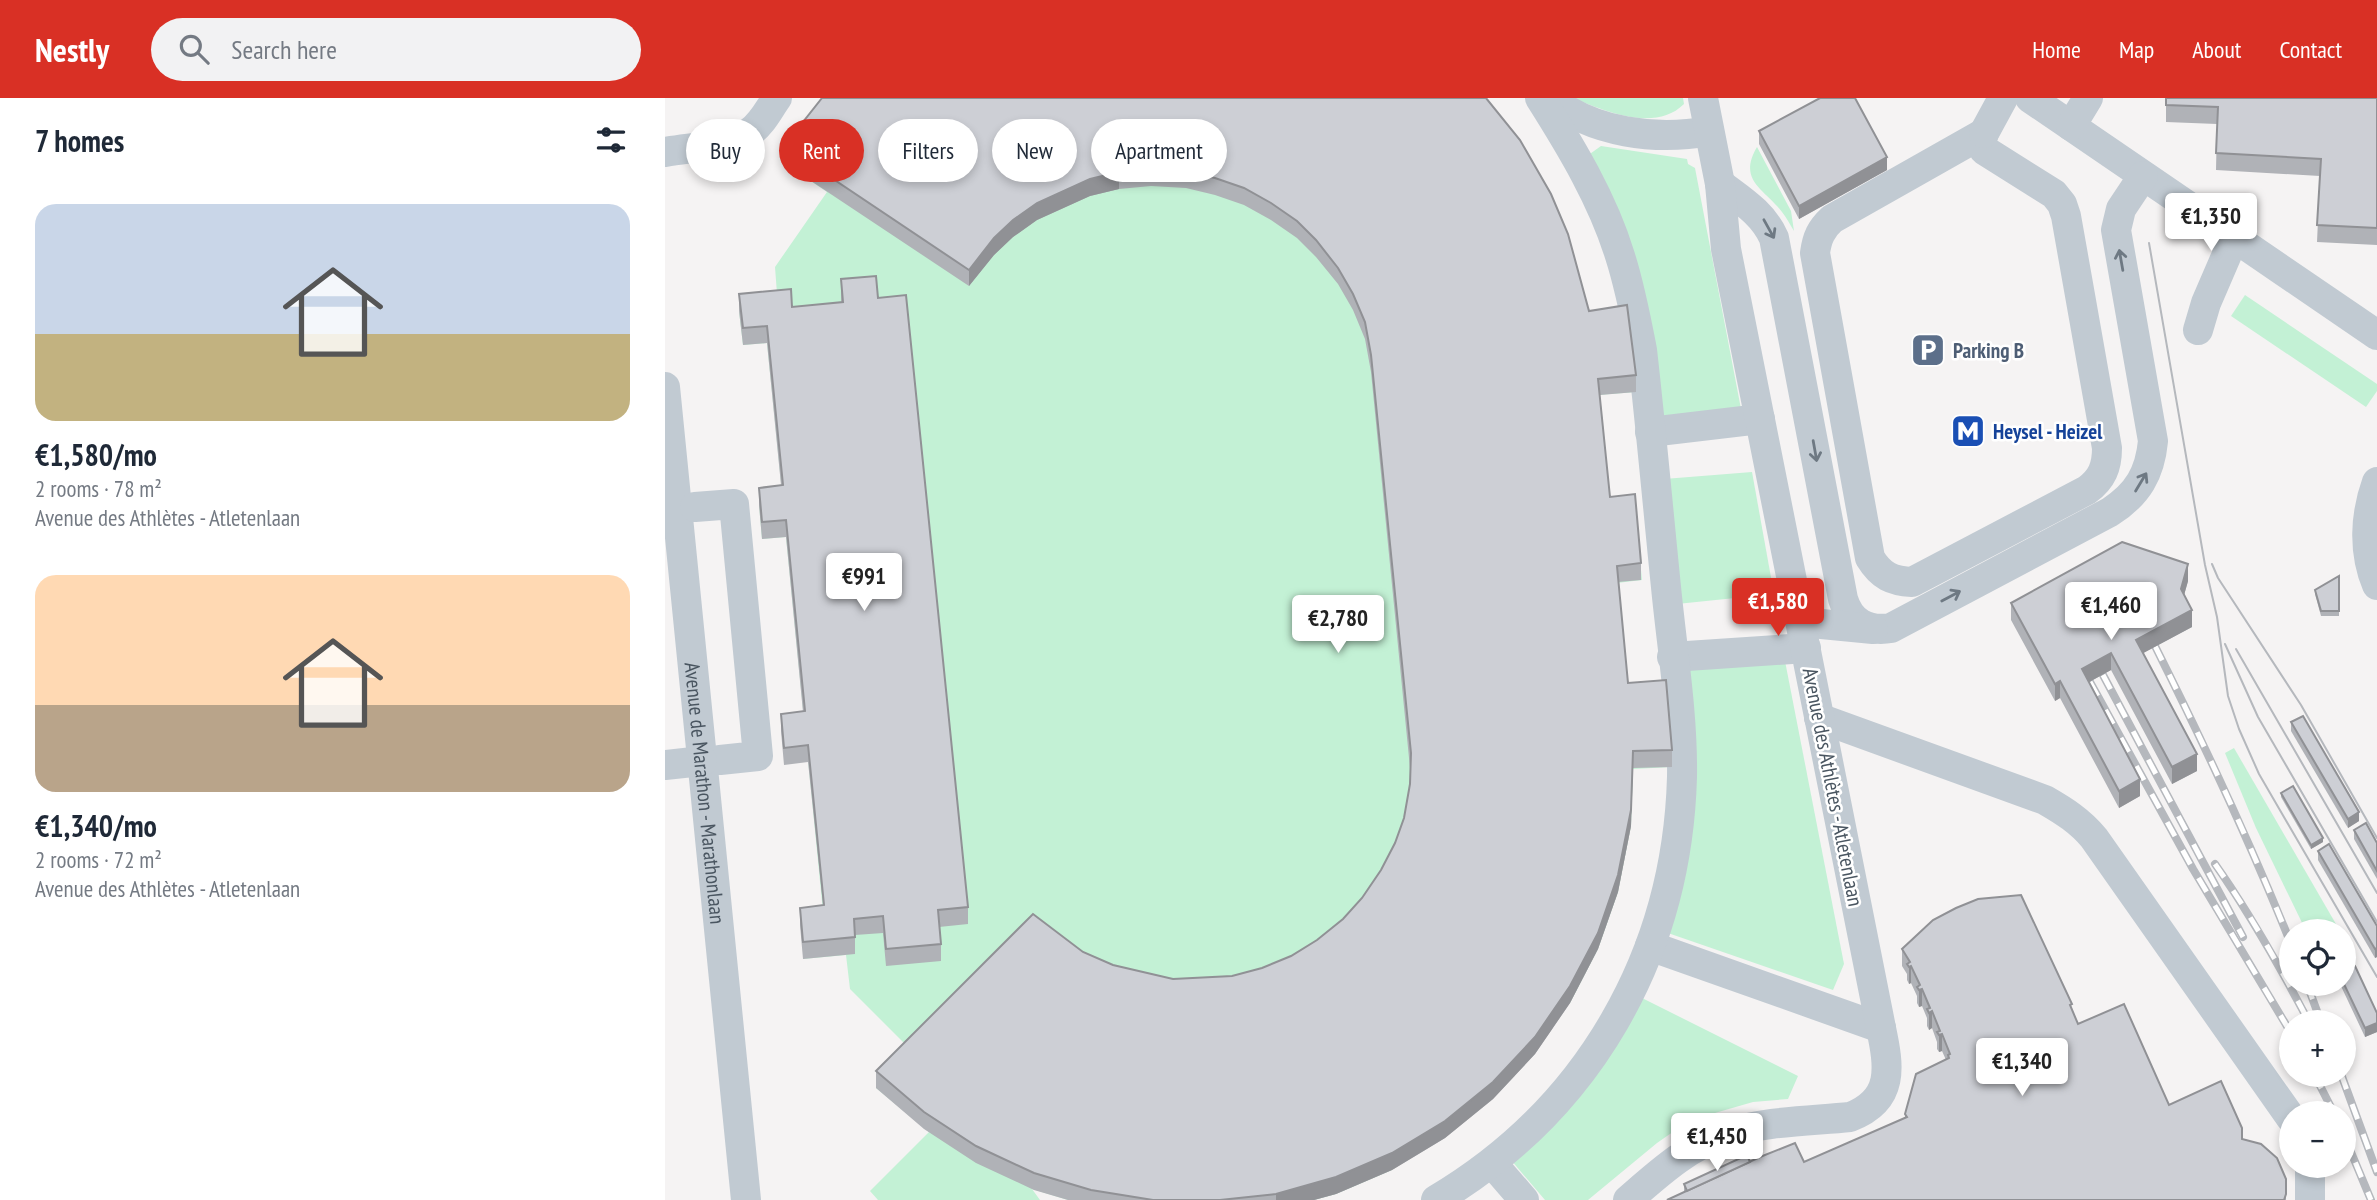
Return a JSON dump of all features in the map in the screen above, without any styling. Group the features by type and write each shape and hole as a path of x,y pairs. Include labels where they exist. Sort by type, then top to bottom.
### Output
{"street":[{"path":"665,152 743,136 758,125 778,98"},
{"path":"1436,1200 1492,1163 1539,1121 1580,1074 1629,996 1650,947 1664,903 1681,805 1682,757 1642,350 1620,254 1608,223 1578,161 1540,98"},
{"path":"1550,98 1579,116 1621,129 1654,135 1683,136 1709,131"},
{"name":"Avenue des Athlètes - Atletenlaan","path":"1628,1200 1683,1155 1725,1134 1748,1128 1859,1114 1875,1102 1885,1086 1887,1076 1887,1057 1727,249 1720,184 1703,98"},
{"path":"1984,133 1832,219 1822,228 1816,240 1815,253 1870,558 1887,578 1899,582 1912,582 2087,490 2097,483 2107,461 2107,448 2062,204 2054,194 1984,150 1981,142 2003,98"},
{"path":"2030,98 2377,335"},
{"path":"2071,126 2088,98"},
{"path":"1672,657 1803,635 1891,628 2110,512 2137,490 2146,475 2153,441 2116,230 2121,209 2143,176"},
{"path":"1720,184 1760,214 1775,238 1843,599 1853,618 1865,627 1874,629"},
{"path":"2199,330 2206,303 2234,238"},
{"name":"Avenue de Marathon - Marathonlaan","path":"665,387 711,761 746,1200"},
{"path":"1650,432 1760,419"},
{"path":"2377,482 2367,519 2367,541 2377,585"},
{"path":"665,765 758,756 733,504 679,509"},
{"path":"1819,718 2045,800 2070,815 2094,838 2279,1101"},
{"path":"1650,947 1881,1028"},
{"path":"1492,1163 1524,1200"},
{"path":"2310,1178 2310,1200"}],"green space":[{"path":"1470,98 1589,328 1636,392 1598,395 1610,513 1635,511 1642,580 1617,583 1628,700 1672,767 1633,769 1631,826 1618,892 1598,949 1570,1003 1392,1170 1336,1194 1314,1200 1068,1200 1032,1189 1040,1200 878,1200 870,1191 929,1132 876,1088 912,1051 850,989 846,955 803,959 824,922 786,537 762,539 759,505 783,502 767,343 743,345 739,311 778,307 775,267 827,192 812,182 864,182 864,119 818,119 823,113"},
{"path":"1573,98 1683,98 1684,104 1672,113 1645,118 1615,113"},
{"path":"1601,146 1687,159 1688,164 1695,168 1741,409 1658,416 1587,156"},
{"path":"1757,147 1791,211 1794,231 1784,214 1752,176 1750,168"},
{"path":"2245,295 2377,384 2377,391 2366,407 2231,316"},
{"path":"1752,472 1774,594 1677,604 1664,479"},
{"path":"1785,661 1844,964 1833,990 1665,932 1683,666"},
{"path":"2234,748 2333,919 2300,919 2256,828 2225,753"},
{"path":"1640,997 1798,1076 1788,1099 1753,1102 1701,1117 1657,1143 1588,1200 1545,1200 1511,1160"}],"building":[{"path":"822,98 1486,98 1520,140 1551,194 1568,234 1589,311 1627,305 1636,375 1598,379 1610,497 1635,494 1641,563 1617,566 1628,683 1666,680 1672,750 1633,751 1631,810 1618,875 1598,933 1570,986 1535,1037 1493,1082 1445,1121 1392,1153 1336,1177 1276,1194 1220,1200 1153,1200 1091,1190 1034,1173 976,1146 924,1112 876,1071 1033,914 1083,952 1113,965 1173,979 1232,976 1291,956 1343,919 1362,898 1381,870 1404,818 1410,784 1411,753 1371,355 1365,322 1338,268 1316,240 1297,221 1271,203 1227,182 1227,119 1091,119 1091,179 1037,203 1013,220 994,238 969,270 838,182 864,182 864,119 805,119"},
{"path":"1820,98 1855,98 1887,157 1799,206 1759,131"},
{"path":"2166,98 2377,98 2377,228 2317,225 2321,159 2216,153 2218,107 2166,105"},
{"path":"876,276 878,298 906,295 968,907 938,910 941,944 886,949 883,916 854,919 855,937 803,942 800,908 824,905 808,745 784,748 781,714 805,711 786,520 762,522 759,488 783,485 767,326 743,328 739,294 791,289 792,307 843,302 841,279"},
{"path":"2122,542 2188,564 2181,589 2192,610 2136,640 2197,754 2172,767 2111,653 2082,669 2140,779 2119,791 2060,681 2055,684 2011,603"},
{"path":"2339,576 2339,611 2321,611 2315,590"},
{"path":"2303,716 2359,812 2348,819 2291,722"},
{"path":"2293,786 2323,838 2311,845 2281,793"},
{"path":"2366,823 2377,843 2377,871 2354,830"},
{"path":"2329,844 2377,926 2375,949 2318,851"},
{"path":"2021,895 2072,1004 2070,1005 2078,1024 2124,1004 2169,1105 2221,1081 2242,1128 2242,1139 2261,1144 2277,1158 2279,1178 2286,1179 2284,1200 1667,1200 1795,1143 1804,1162 1907,1117 1905,1114 1916,1074 1949,1058 1950,1054 1942,1034 1937,1032 1940,1031 1932,1011 1929,1013 1927,1009 1930,1008 1922,989 1917,987 1920,985 1911,966 1907,964 1910,962 1902,949 1933,920 1978,899"},
{"path":"2356,968 2377,1013 2377,1023 2365,1028 2350,996 2356,996"},
{"path":"1747,1155 1750,1162 1687,1191 1684,1184"}],"tram line":[{"path":"2149,243 2205,565 2217,617 2228,696 2259,774 2377,977"},
{"path":"2212,564 2218,578 2301,705 2377,838"},
{"path":"2225,644 2258,717 2377,922"},
{"path":"2236,649 2377,893"}],"railway":[{"path":"2155,646 2226,794 2280,919"},
{"path":"2103,675 2243,937"},
{"path":"2090,682 2193,869 2279,1013"},
{"path":"2215,864 2265,942 2302,1010"},
{"path":"2311,996 2317,1010"},
{"path":"2321,1087 2328,1101"},
{"path":"2346,1087 2377,1172"},
{"path":"2356,1164 2371,1200"}],"place":[{"name":"Parking B","path":"1928,350"},
{"name":"Heysel - Heizel","path":"1968,431"}]}
